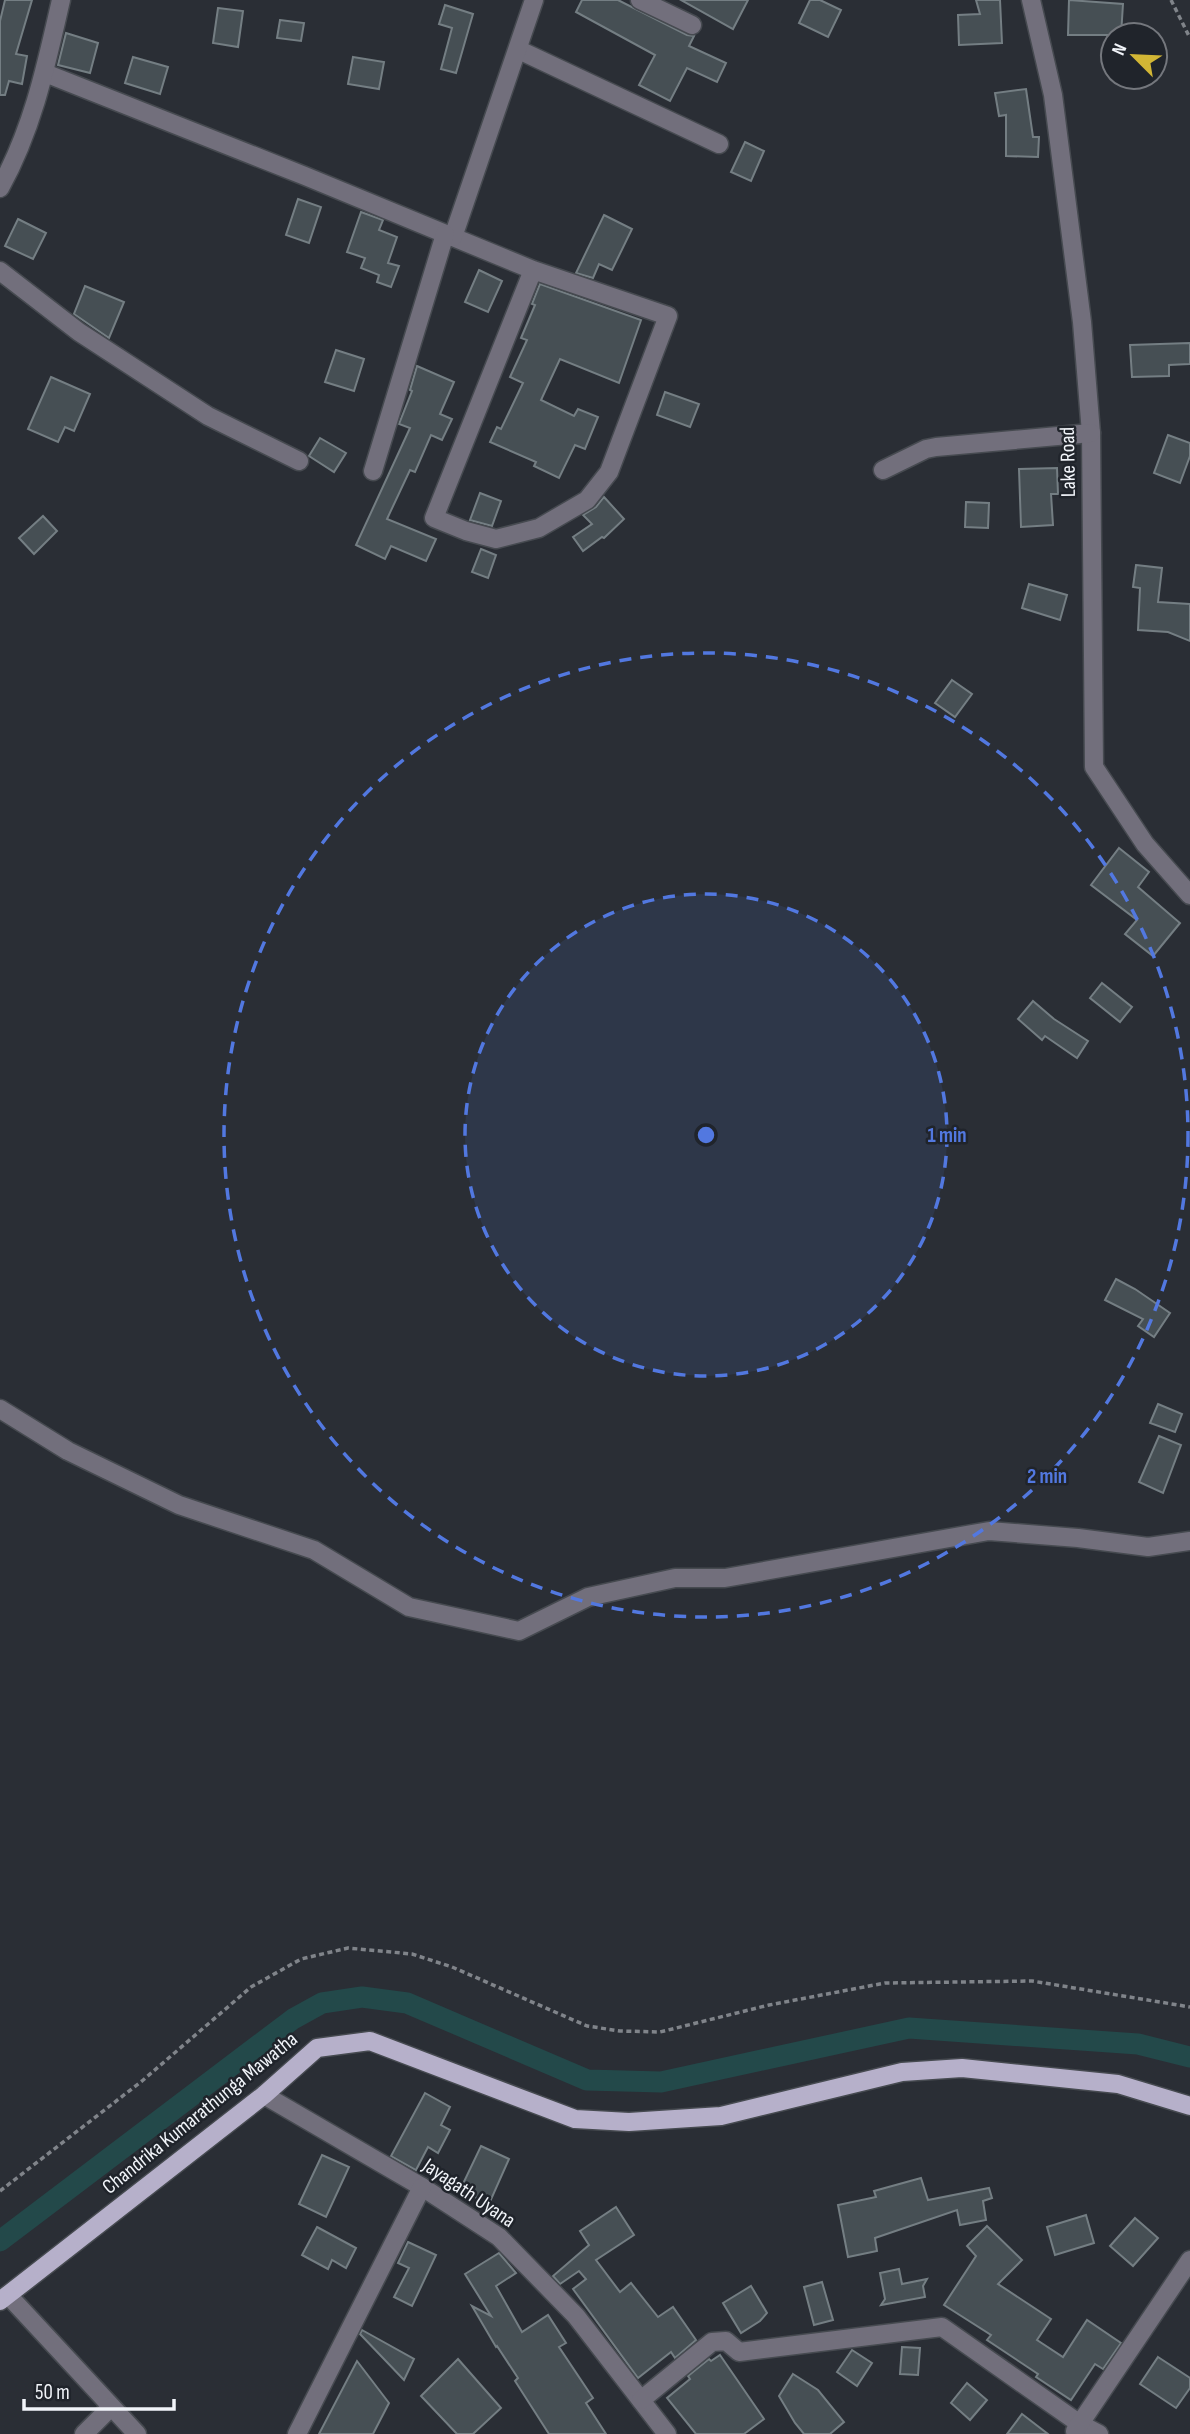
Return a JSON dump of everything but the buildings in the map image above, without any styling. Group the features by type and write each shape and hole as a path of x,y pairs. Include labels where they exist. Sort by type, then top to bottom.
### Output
{"main road":[{"name":"Chandrika Kumarathunga Mawatha","path":"4,2298 264,2095 317,2048 370,2041 575,2119 629,2122 721,2116 902,2072 962,2067 1118,2084 1190,2106"}],"street":[{"path":"0,188 18,154 45,73 61,0"},
{"path":"373,471 449,235 519,50 534,0"},
{"path":"640,0 692,25"},
{"name":"Lake Road","path":"1031,0 1054,95 1082,321 1091,433 1094,767 1144,844 1190,895"},
{"path":"519,50 719,144"},
{"path":"45,73 533,270 668,316 609,472 587,500 539,528 496,539 434,518 533,270"},
{"path":"0,271 79,332 208,416 299,461"},
{"path":"883,470 926,449 936,447 1091,433"},
{"path":"0,1409 68,1451 179,1505 314,1550 409,1607 519,1631 588,1597 675,1578 725,1578 989,1531 1078,1538 1148,1548 1190,1541"},
{"name":"Jayagath Uyana","path":"264,2095 422,2187 499,2237 576,2316 667,2434"},
{"path":"297,2434 422,2187"},
{"path":"1077,2429 1190,2260"},
{"path":"4,2298 137,2434"},
{"path":"641,2400 712,2342 726,2341 739,2352 942,2327 1077,2429 1099,2434"},
{"path":"84,2434 111,2407"}],"path":[{"path":"1171,0 1190,38"},
{"path":"0,2191 142,2081 251,1987 301,1959 348,1948 412,1954 452,1967 587,2026 620,2031 660,2032 769,2005 885,1983 1032,1981 1190,2007"}],"waterway":[{"path":"0,2241 293,2019 322,2003 362,1997 407,2003 587,2080 661,2082 909,2028 1138,2044 1190,2057"}]}
